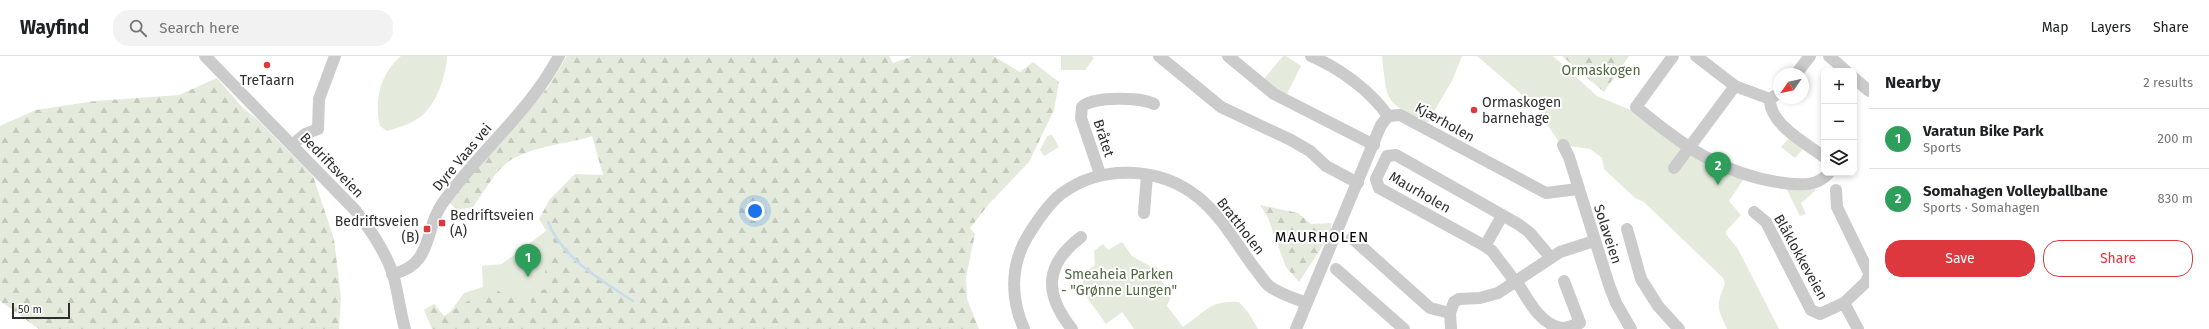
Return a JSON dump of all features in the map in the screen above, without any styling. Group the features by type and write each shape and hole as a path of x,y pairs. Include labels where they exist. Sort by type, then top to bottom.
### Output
{"street":[{"path":"292,145 305,134 318,129 319,99 335,56"},
{"name":"Dyre Vaas vei","path":"392,274 404,271 419,259 442,204 526,106 543,84 559,56"},
{"path":"1159,56 1221,107 1291,140 1310,151 1326,166 1358,183"},
{"path":"1228,56 1274,94 1374,145"},
{"path":"1296,329 1381,126 1388,116 1376,101 1350,80 1326,63 1310,56"},
{"path":"1674,56 1636,107 1687,147 1730,170 1774,181 1809,185 1817,183 1825,176"},
{"path":"1696,56 1735,86 1773,96"},
{"path":"1801,68 1810,56"},
{"path":"1829,56 1843,68"},
{"name":"Bedriftsveien","path":"211,58 367,224 380,247 392,274 405,329"},
{"path":"1857,81 1869,91"},
{"path":"1674,168 1687,147 1735,86"},
{"name":"Bråtet","path":"1100,174 1081,118 1081,110 1085,104 1123,93 1154,104"},
{"path":"1773,99 1770,107 1774,118 1821,155"},
{"name":"Kjærholen","path":"1388,116 1400,115 1546,193 1578,189"},
{"name":"Solaveien","path":"1563,145 1569,157 1594,241 1616,303 1631,329"},
{"name":"Maurholen","path":"1551,258 1529,232 1396,155 1390,155 1385,159 1376,179 1379,188 1492,251 1540,316 1550,323 1562,328 1582,326 1564,281"},
{"name":"Brattholen","path":"1024,329 1016,302 1014,271 1022,246 1060,195 1072,187 1100,174 1123,172 1147,175 1178,184 1199,198 1218,218 1267,284 1306,303"},
{"path":"1144,212 1147,175"},
{"path":"1836,190 1838,207 1869,274"},
{"name":"Blåklokkeveien","path":"1754,210 1766,222 1811,310 1820,314 1844,303 1866,282 1869,274"},
{"path":"1485,246 1502,216"},
{"path":"1627,229 1641,279 1658,306 1679,329"},
{"path":"1072,329 1054,301 1053,277 1056,263 1062,254 1081,237"},
{"path":"1352,238 1430,308 1450,313"},
{"path":"1451,329 1450,313 1452,305 1459,299 1492,295 1514,279 1564,250 1594,241"},
{"path":"1336,269 1404,329"},
{"path":"1844,303 1858,329"},
{"name":"Bedriftsveien","path":"400,329 401,317"}],"green space":[{"path":"401,56 447,56 442,83 428,110 411,123 387,131 380,126 378,116 378,97 380,88 388,71"},
{"path":"567,56 889,56 893,63 913,56 993,56 1020,72 1033,62 1059,82 1054,110 1029,162 989,204 970,228 975,234 966,277 967,299 979,329 432,329 424,310 434,304 444,316 479,294 493,288 524,305 534,308 527,294 546,289 545,271 547,263 560,252 539,219 550,199 575,174 603,175 592,136 530,151 508,162 496,173 473,207 456,210 449,201 548,87"},
{"path":"1061,56 1092,56 1094,58 1085,70 1061,70"},
{"path":"1283,56 1286,56 1301,66 1287,94 1275,90 1263,80"},
{"path":"1382,56 1462,56 1452,81 1427,123 1403,110 1391,99 1387,92 1385,83"},
{"path":"1477,56 1553,56 1597,96 1633,111 1745,177 1729,201 1741,215 1726,231 1726,234 1738,249 1779,329 1727,329 1721,316 1719,306 1720,297 1725,284 1723,278 1644,202 1635,198 1604,169 1602,158 1590,149 1569,146 1559,142 1534,105"},
{"name":"Ormaskogen","path":"1562,56 1629,56 1604,92"},
{"path":"217,78 242,107 258,120 313,176 334,239 341,297 339,329 39,329 0,301 0,126 36,110 95,101 179,95"},
{"path":"1052,135 1059,147 1044,156 1040,150 1047,136"},
{"path":"1790,137 1804,148 1795,158 1781,147"},
{"path":"1811,186 1816,190 1801,203 1806,214 1800,216 1786,188"},
{"path":"1260,205 1298,213 1311,224 1331,223 1331,233 1299,282 1286,267 1268,218"},
{"path":"566,216 581,329 447,329 440,326 464,293 483,287 482,266 502,264"},
{"name":"Smeaheia Parken - \"Grønne Lungen\"","path":"1122,242 1132,256 1155,269 1157,267 1165,276 1161,280 1171,296 1167,306 1183,327 1214,305 1239,302 1248,312 1258,329 1134,329 1122,312 1106,324 1083,292 1083,273 1095,265 1094,251 1103,244 1108,250"}],"waterway":[{"path":"548,222 563,247 573,258 596,277 633,301"}],"place":[{"name":"TreTaarn","path":"267,65"},
{"name":"Ormaskogen barnehage","path":"1474,110"},
{"name":"Somahagen Volleyballbane","path":"1718,185"},
{"name":"Bedriftsveien (A)","path":"442,223"},
{"name":"Bedriftsveien (B)","path":"427,229"},
{"name":"Varatun Bike Park","path":"528,277"}],"district":[{"name":"MAURHOLEN","path":"1322,237"}]}
